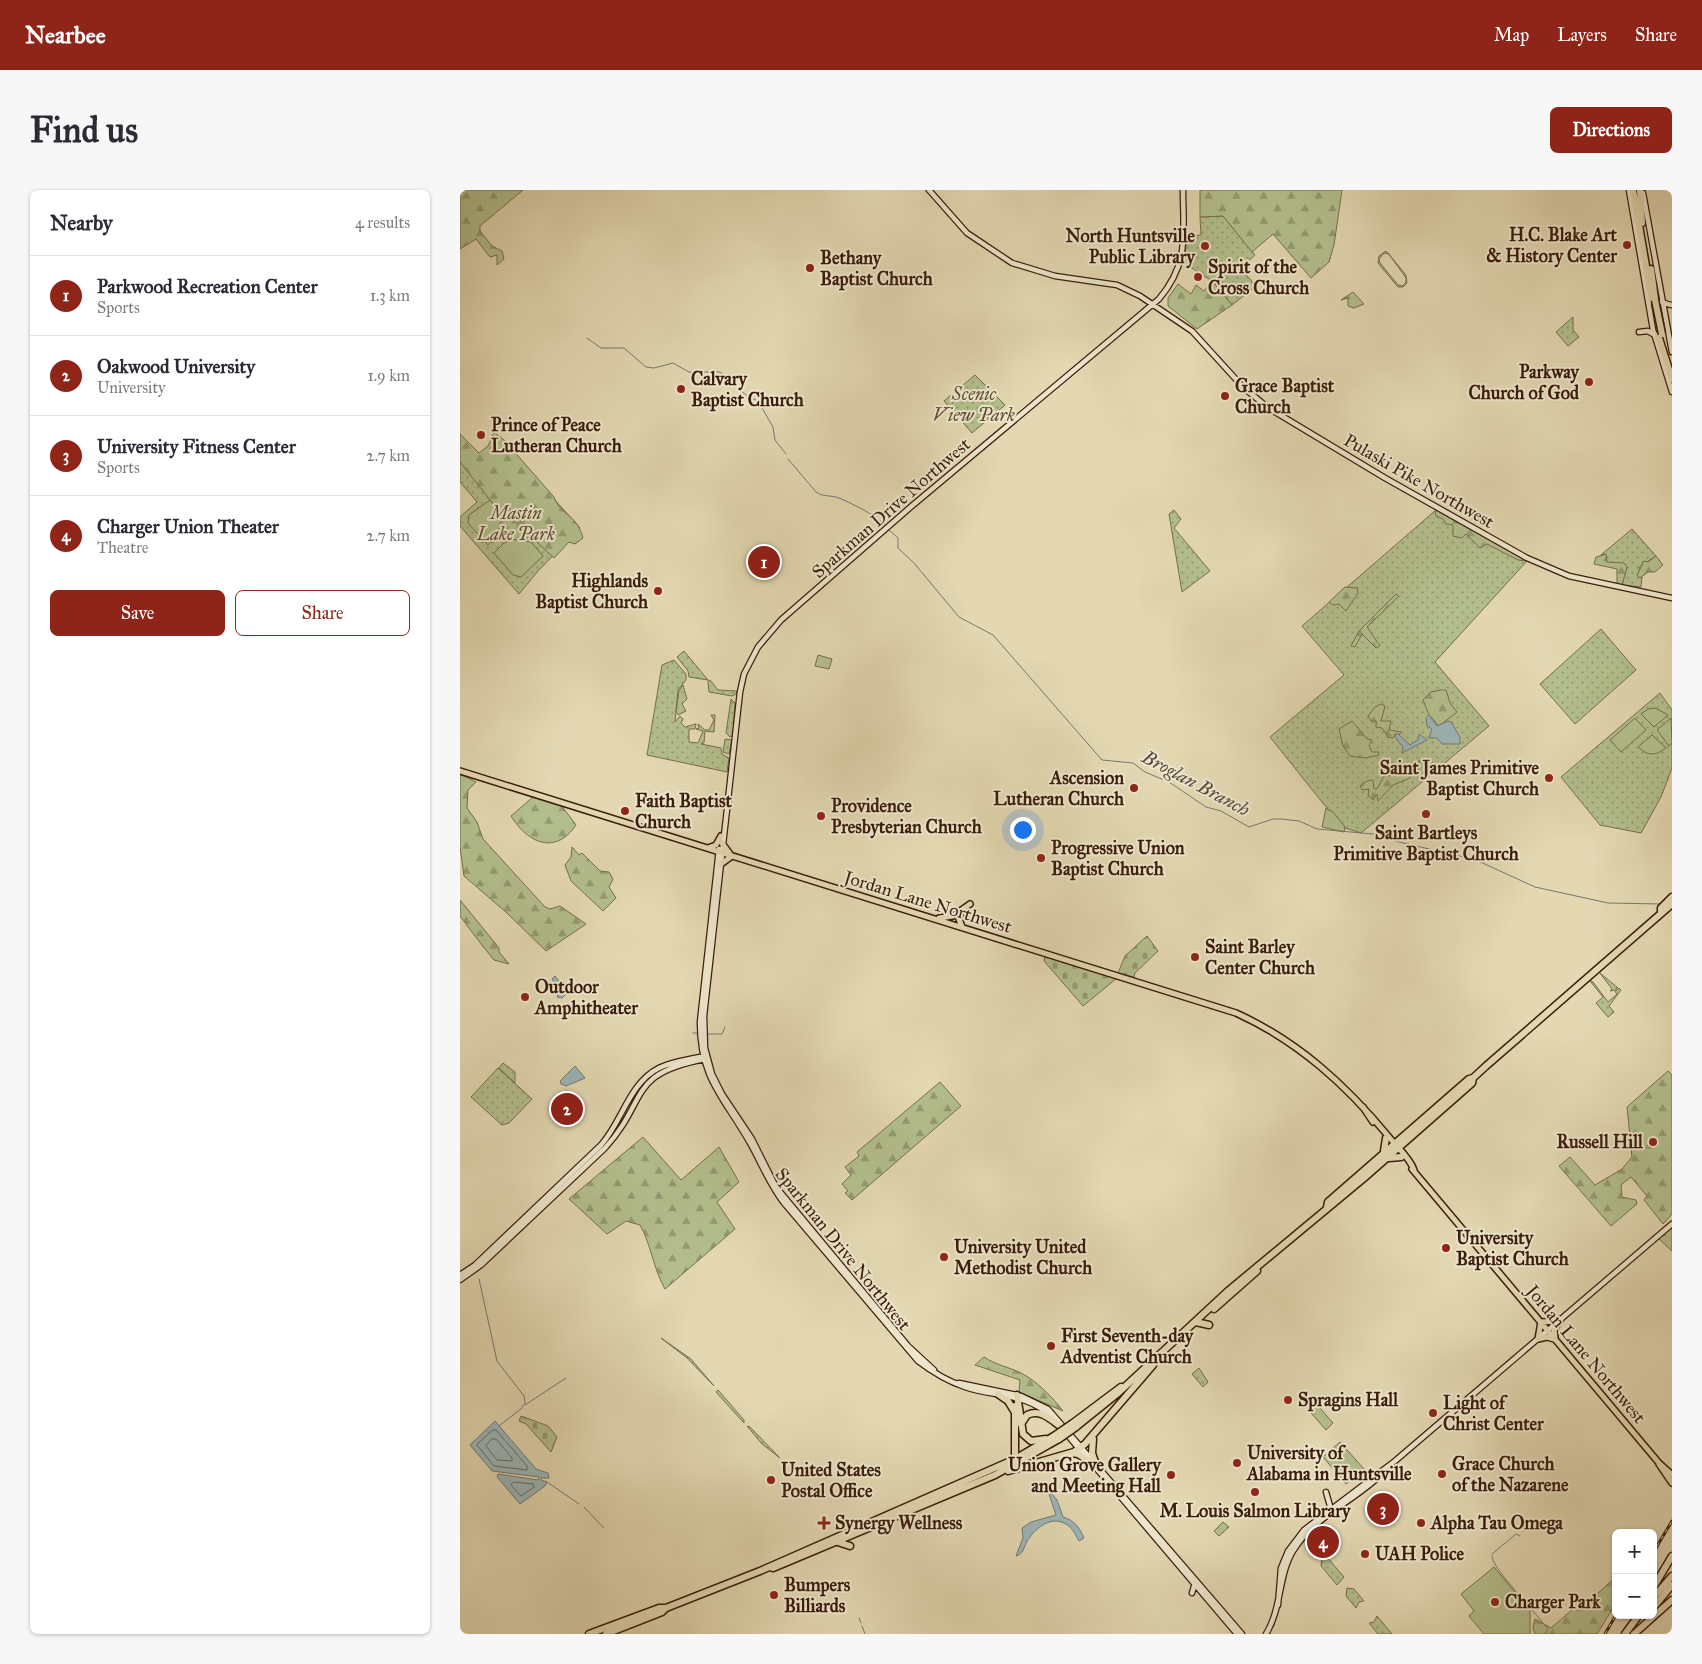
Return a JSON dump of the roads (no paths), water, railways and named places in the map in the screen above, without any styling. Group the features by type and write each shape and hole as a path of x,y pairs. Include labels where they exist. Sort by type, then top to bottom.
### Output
{"highway":[{"path":"1632,190 1640,222 1660,334 1672,379"},
{"path":"1640,222 1641,190"},
{"path":"1660,334 1672,365"},
{"path":"1074,1425 1089,1418 1207,1312 1208,1309 1238,1285 1262,1261 1265,1261 1327,1207 1328,1202 1395,1147 1469,1079 1473,1078 1514,1042 1518,1035 1531,1027 1661,912 1661,908 1671,900"},
{"path":"1383,1157 1387,1137 1403,1139"},
{"path":"1383,1157 1402,1156 1403,1139"},
{"path":"1196,1322 1209,1325"},
{"path":"590,1634 659,1608 666,1608 760,1571 766,1571 838,1539 1002,1472 1070,1453 1094,1435 1134,1385 1178,1338"},
{"path":"1002,1472 1057,1438 1106,1397 1124,1385"},
{"path":"998,1394 1008,1401 1015,1412"},
{"path":"1016,1459 1015,1412 1017,1397"},
{"path":"1017,1397 1023,1434 1031,1440 1040,1441 1057,1438"},
{"path":"1089,1418 1106,1401 1106,1397"},
{"path":"1021,1425 1026,1415 1036,1413 1046,1416 1060,1426"},
{"path":"1093,1462 1091,1445 1094,1435"},
{"path":"838,1539 853,1530 1016,1459 1057,1438"},
{"path":"1070,1453 1078,1454 1093,1462"},
{"path":"838,1539 840,1525 853,1530"},
{"path":"838,1539 850,1546"},
{"path":"1657,1581 1672,1556"},
{"path":"1657,1593 1672,1576"},
{"path":"1657,1603 1672,1585"},
{"path":"1634,1634 1672,1600"},
{"path":"606,1634 618,1631 662,1612 666,1608"},
{"path":"1625,1634 1636,1619"},
{"path":"1634,1634 1645,1619"}],"main road":[{"name":"Pulaski Pike Northwest","path":"929,190 967,233 1012,263 1055,276 1117,286 1153,304 1202,341 1243,386 1267,407 1456,519 1554,571 1672,598"},
{"name":"Sparkman Drive Northwest","path":"934,1370 929,1370 907,1350 777,1195 749,1141 717,1093 708,1075 705,1057 704,1016 721,864 720,852 741,685 754,653 771,630 914,505 1160,297 1176,275 1183,255 1183,190"},
{"path":"1632,190 1655,300"},
{"path":"1641,190 1655,300"},
{"path":"1160,297 1161,309"},
{"path":"1655,300 1671,305"},
{"path":"1639,332 1648,331 1660,334 1672,352"},
{"path":"1660,334 1672,392"},
{"name":"Jordan Lane Northwest","path":"460,771 1205,1002 1241,1015 1270,1030 1306,1053 1336,1079 1363,1108 1659,1463 1672,1483"},
{"name":"Sparkman Drive Northwest","path":"725,816 721,836 700,1022 700,1046 718,1088 752,1139 779,1191 908,1346 934,1370 959,1383 1040,1403 1048,1409 1242,1634"},
{"path":"707,848 716,845 721,836"},
{"path":"721,864 732,856 722,843"},
{"path":"930,917 953,916 970,904"},
{"path":"961,912 959,919 963,927"},
{"path":"690,1061 697,1055 700,1046"},
{"path":"460,1280 474,1272 605,1148 617,1134 636,1098 648,1082 667,1069 705,1057"},
{"path":"460,1275 486,1254 601,1145 614,1130 634,1091 646,1077 666,1065 690,1061 701,1065 708,1075"},
{"path":"1277,1605 1278,1581 1288,1551 1304,1530 1387,1467 1672,1224"},
{"path":"474,1272 487,1257 486,1254"},
{"path":"1538,1339 1541,1322 1560,1320"},
{"path":"1538,1339 1547,1337 1556,1340 1554,1329 1560,1320"},
{"name":"Sparkman Drive Northwest","path":"959,1383 963,1387 1017,1397 1043,1410 1080,1447"},
{"name":"Sparkman Drive Northwest","path":"1093,1462 1237,1634"},
{"name":"Jordan Lane Northwest","path":"1659,1463 1672,1475"},
{"path":"1266,1634 1275,1616 1286,1565 1298,1543 1314,1526 1366,1488 1387,1467"},
{"path":"1326,1492 1330,1506 1326,1513"},
{"path":"1192,1593 1195,1584"}],"water":[{"path":"1429,715 1437,726 1448,721 1451,722 1460,737 1460,744 1442,744 1437,738 1429,738 1432,729 1427,726 1426,718"},
{"path":"1397,733 1410,745 1418,740 1419,734 1427,740 1402,753 1403,747 1395,737"},
{"path":"555,976 559,981 575,985 562,998 557,997 559,989 552,979"},
{"path":"575,1066 585,1078 566,1086 561,1084 560,1081"},
{"path":"495,1421 536,1469 548,1473 549,1478 541,1478 541,1480 547,1482 545,1486 520,1504 497,1477 498,1474 538,1480 539,1477 492,1471 470,1445"},
{"path":"1049,1494 1052,1494 1057,1500 1063,1517 1076,1525 1084,1538 1079,1541 1070,1527 1058,1521 1052,1521 1041,1526 1027,1541 1022,1552 1016,1556 1023,1538 1022,1528 1031,1522 1056,1515"}],"waterway":[{"name":"Broglan Branch","path":"587,338 601,348 624,348 646,367 654,368 673,363 689,372 720,372 747,396 758,401 773,427 775,440 786,454"},
{"name":"Broglan Branch","path":"788,459 816,492 851,503 885,525"},
{"name":"Broglan Branch","path":"889,530 898,538 898,548 914,563 959,617 993,635 1102,760 1133,763 1145,772 1169,782 1206,807 1221,811 1249,827 1273,819 1281,819 1299,821 1317,829 1384,835 1395,841 1476,860 1535,887 1608,903 1661,904"},
{"path":"707,1034 722,1034 725,1027"},
{"path":"479,1279 497,1361 524,1396 525,1403 522,1407"},
{"path":"525,1405 566,1378"},
{"path":"499,1426 522,1408"},
{"path":"547,1482 579,1504"},
{"path":"584,1507 604,1528"},
{"path":"1492,1554 1516,1534 1520,1536"},
{"path":"1492,1556 1501,1573 1526,1603"},
{"path":"1527,1604 1548,1629 1545,1634"},
{"path":"859,1618 861,1623"},
{"path":"862,1626 865,1634"}],"railway":[{"path":"1657,1546 1672,1521"},
{"path":"1605,1634 1614,1619"}],"place":[{"name":"H.C. Blake Art & History Center","path":"1627,245"},
{"name":"North Huntsville Public Library","path":"1205,246"},
{"name":"Bethany Baptist Church","path":"810,268"},
{"name":"Spirit of the Cross Church","path":"1198,277"},
{"name":"Parkway Church of God","path":"1589,382"},
{"name":"Calvary Baptist Church","path":"681,389"},
{"name":"Grace Baptist Church","path":"1225,396"},
{"name":"Prince of Peace Lutheran Church","path":"481,435"},
{"name":"Parkwood Recreation Center","path":"764,562"},
{"name":"Highlands Baptist Church","path":"658,591"},
{"name":"Saint James Primitive Baptist Church","path":"1549,778"},
{"name":"Ascension Lutheran Church","path":"1134,788"},
{"name":"Faith Baptist Church","path":"625,811"},
{"name":"Saint Bartleys Primitive Baptist Church","path":"1426,814"},
{"name":"Providence Presbyterian Church","path":"821,816"},
{"name":"Progressive Union Baptist Church","path":"1041,858"},
{"name":"Saint Barley Center Church","path":"1195,957"},
{"name":"Outdoor Amphitheater","path":"525,997"},
{"name":"Oakwood University","path":"567,1109"},
{"name":"Russell Hill","path":"1653,1142"},
{"name":"University Baptist Church","path":"1446,1248"},
{"name":"University United Methodist Church","path":"944,1257"},
{"name":"First Seventh-day Adventist Church","path":"1051,1346"},
{"name":"Spragins Hall","path":"1288,1400"},
{"name":"Light of Christ Center","path":"1433,1413"},
{"name":"University of Alabama in Huntsville","path":"1237,1463"},
{"name":"Grace Church of the Nazarene","path":"1442,1474"},
{"name":"Union Grove Gallery and Meeting Hall","path":"1171,1475"},
{"name":"United States Postal Office","path":"771,1480"},
{"name":"M. Louis Salmon Library","path":"1255,1492"},
{"name":"University Fitness Center","path":"1383,1509"},
{"name":"Synergy Wellness","path":"824,1523"},
{"name":"Alpha Tau Omega","path":"1421,1523"},
{"name":"Charger Union Theater","path":"1323,1542"},
{"name":"UAH Police","path":"1365,1554"},
{"name":"Bumpers Billiards","path":"774,1595"},
{"name":"Charger Park","path":"1495,1602"}],"park label":[{"name":"Scenic View Park","path":"974,404"},
{"name":"Mastin Lake Park","path":"516,523"}]}
